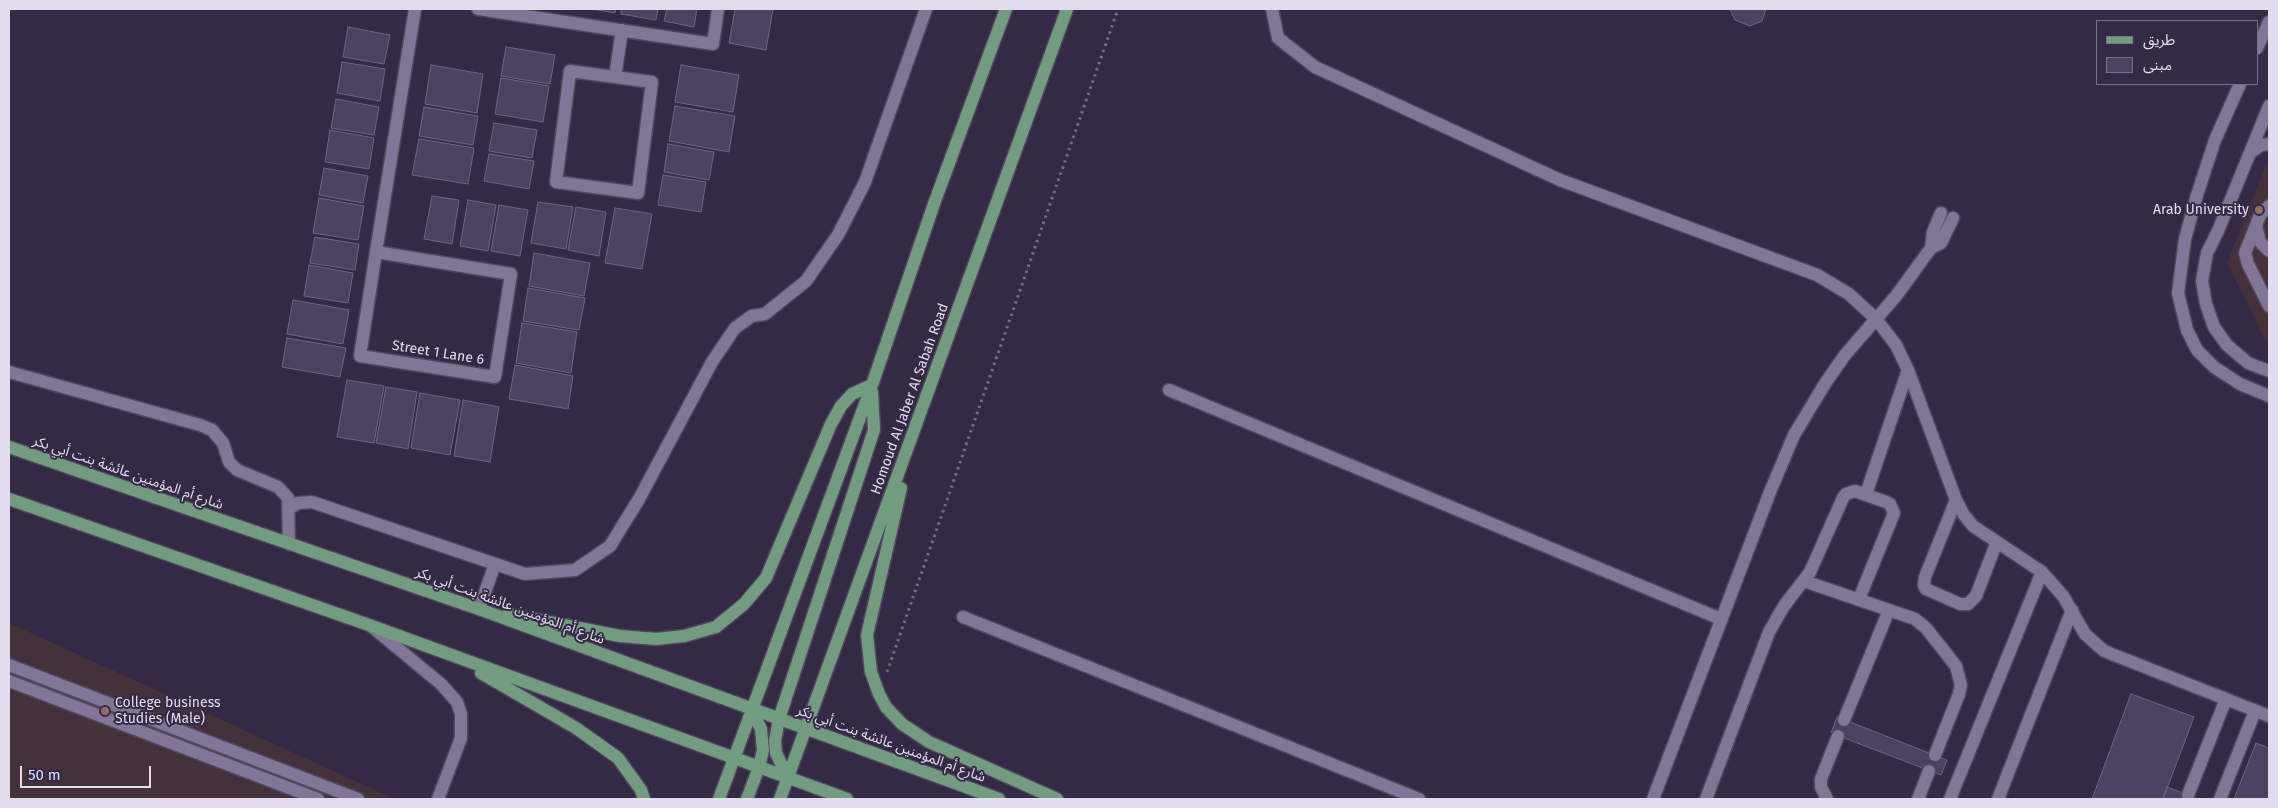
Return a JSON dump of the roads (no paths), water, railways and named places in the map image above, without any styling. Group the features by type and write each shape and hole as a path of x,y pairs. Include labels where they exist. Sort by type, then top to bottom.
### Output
{"main road":[{"path":"719,799 872,385 934,201 1006,9"},
{"name":"Homoud Al Jaber Al Sabah Road","path":"780,799 1067,9"},
{"path":"479,609 550,621 620,636 647,639 684,636 716,627 744,604 766,578 831,424 852,394 872,385"},
{"path":"788,778 776,753 775,741 779,719 874,430 872,385"},
{"path":"913,436 867,635 872,672 879,694 886,707 902,724 929,742 1057,799"},
{"name":"شارع أم المؤمنين عائشة بنت أبي بكر","path":"9,447 479,609 1000,799"},
{"path":"9,499 369,625 847,799"},
{"path":"453,657 576,728 618,758 641,790 644,799"},
{"path":"747,799 763,750 761,729 751,709"}],"street":[{"name":"Street 1 Lane 6","path":"376,252 511,274 495,377 360,356 376,252 415,9"},
{"path":"478,9 713,44 718,9"},
{"path":"290,508 298,503 312,502 525,574 575,570 610,546 639,499 712,362 735,328 752,316 766,314 806,281 838,235 865,182 926,9"},
{"path":"1272,9 1278,38 1315,67 1560,180 1817,275 1849,294 1876,319 1896,345 1908,370 1956,500 1973,526 1996,544 2042,572 2064,596 2085,634 2104,651 2269,716"},
{"path":"2258,46 2269,22"},
{"path":"615,77 622,30"},
{"path":"570,71 615,77 652,82 638,193 556,182 570,71"},
{"path":"2240,85 2215,140 2197,195 2185,239 2178,294 2187,330 2197,350 2214,367 2240,384 2269,396"},
{"path":"2269,110 2207,253 2202,281 2206,304 2218,333 2227,345 2248,363 2269,371"},
{"path":"2250,152 2261,145 2269,144"},
{"path":"2269,206 2258,220 2247,247 2246,256 2269,306"},
{"path":"1931,248 1932,232 1941,213"},
{"path":"1653,799 1773,484 1794,435 1826,382 1917,269 1931,248 1941,243 1954,218"},
{"path":"2258,220 2256,226 2258,237 2269,251"},
{"path":"1866,494 1908,370"},
{"path":"9,372 200,425 212,430 223,443 229,462 237,470 278,487 288,498 290,508 289,544"},
{"path":"1169,390 1721,619"},
{"path":"1706,799 1769,632 1784,606 1816,562 1846,494 1855,490 1890,504 1894,513 1859,600"},
{"path":"1956,500 1925,577 1924,585 1926,589 1960,604 1968,604 1976,596 1996,544"},
{"path":"479,609 495,564"},
{"path":"1950,799 2042,572"},
{"path":"1804,581 1921,623 1956,666 1960,675 1959,694 1935,755"},
{"path":"1844,720 1889,610"},
{"path":"1998,799 2072,610"},
{"path":"963,617 1419,799"},
{"path":"369,625 441,684 457,702 462,726 461,738 438,799"},
{"path":"9,665 358,799"},
{"path":"9,681 293,795 318,799"},
{"path":"2188,796 2226,700"},
{"path":"2220,799 2255,710"},
{"path":"1827,799 1821,787 1821,778 1838,736"},
{"path":"1918,799 1929,771"},
{"path":"293,795 301,776"}],"place":[{"name":"Arab University","path":"2259,210"},
{"name":"College business Studies (Male)","path":"105,711"}]}
